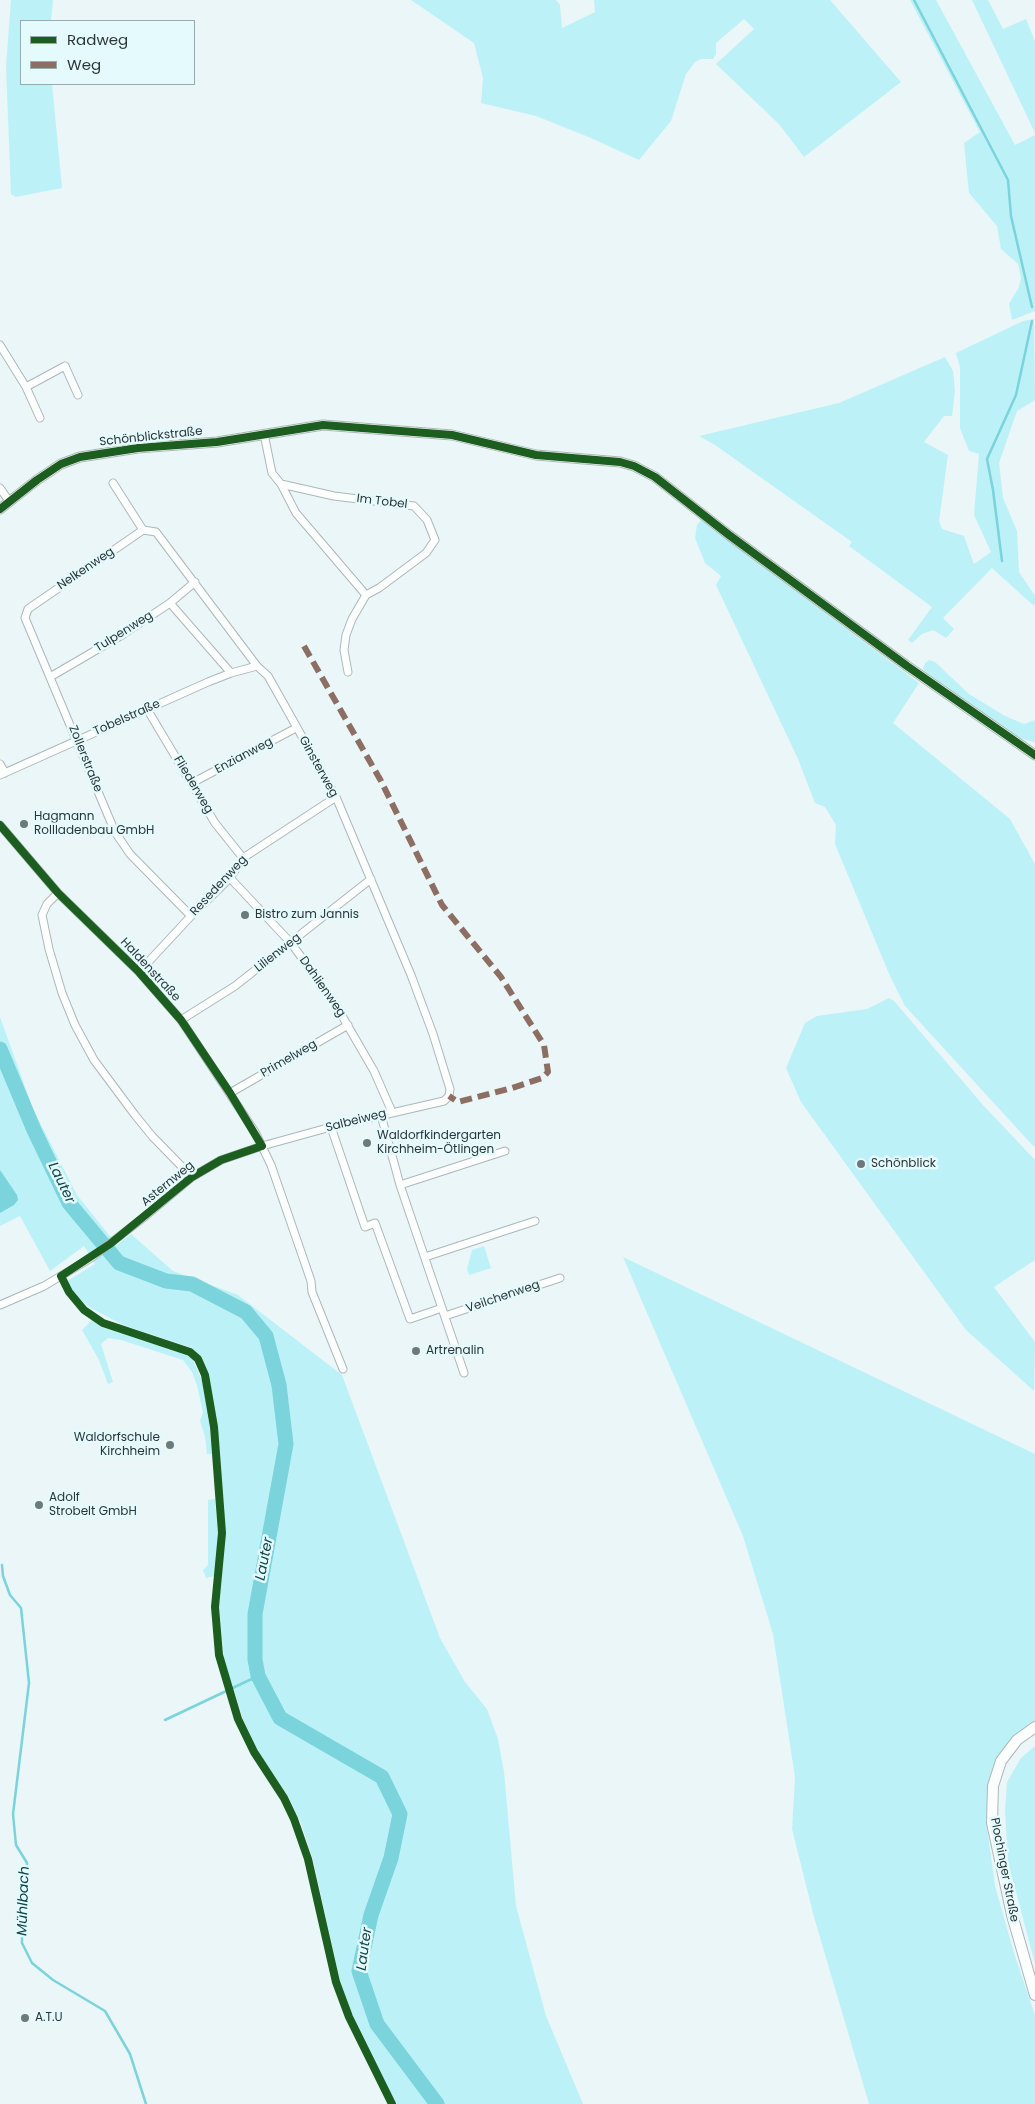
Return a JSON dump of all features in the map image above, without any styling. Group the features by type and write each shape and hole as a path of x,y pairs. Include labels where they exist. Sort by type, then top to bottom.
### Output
{"main road":[{"name":"Plochinger Straße","path":"1035,1727 1018,1740 1001,1761 993,1786 992,1823 1012,1915 1035,1995"}],"street":[{"path":"0,345 26,388 40,418"},
{"path":"26,388 65,366 78,395"},
{"name":"Schönblickstraße","path":"0,510 9,501 61,464 80,457 138,448 202,443 323,425 452,435 536,455 604,460 634,466 656,477 729,535 899,660 1035,755"},
{"path":"264,434 272,473 281,484 296,513 366,595"},
{"name":"Ginsterweg","path":"113,483 143,530 156,532 257,666 268,676 336,797 430,1025 450,1089 449,1096"},
{"name":"Im Tobel","path":"281,484 334,496 414,506 427,520 435,540 426,553 379,588 366,595 352,619 346,635 344,650 348,672"},
{"path":"0,488 9,501"},
{"name":"Nelkenweg","path":"28,609 143,530"},
{"name":"Tulpenweg","path":"50,676 122,635 170,603 195,582"},
{"path":"170,603 231,672"},
{"name":"Zollerstraße","path":"28,609 25,618 116,832 130,854 192,916"},
{"name":"Tobelstraße","path":"2,774 231,672 257,666"},
{"name":"Fliederweg","path":"147,709 215,823 243,858"},
{"name":"Enzianweg","path":"192,783 296,728"},
{"path":"0,764 2,774"},
{"name":"Resedenweg","path":"139,972 230,878 243,858 336,797"},
{"name":"Haldenstraße","path":"0,825 58,893 139,972 181,1020 230,1093 262,1146 271,1165 311,1281 312,1292 343,1369"},
{"name":"Dahlienweg","path":"230,878 291,943 334,1002 374,1071 392,1112"},
{"name":"Lilienweg","path":"181,1020 235,986 371,879"},
{"name":"Asternweg","path":"58,893 47,904 42,915 59,984 75,1025 94,1060 134,1115 192,1177"},
{"name":"Primelweg","path":"230,1093 348,1025"},
{"name":"Salbeiweg","path":"262,1146 331,1127 444,1100 449,1096"},
{"path":"382,1115 400,1185 464,1373"},
{"path":"331,1127 365,1227 376,1223 410,1319 442,1308"},
{"name":"Asternweg","path":"0,1305 44,1286 91,1258 120,1237 192,1177 221,1160 262,1146"},
{"path":"400,1185 505,1151"},
{"path":"424,1257 535,1221"},
{"name":"Veilchenweg","path":"445,1316 560,1278"}],"shaded area":[{"path":"11,0 53,0 51,20 20,20 20,85 52,85 62,188 16,197 11,194 6,66"},
{"path":"411,0 556,0 560,5 562,28 595,12 594,0 830,0 901,82 804,157 779,124 716,64 754,29 744,19 716,43 716,54 713,59 701,59 695,62 686,74 671,121 639,160 536,116 481,103 483,78 474,43"},
{"path":"910,0 936,0 1015,145 1035,135 1035,311 1012,320 1009,304 1019,287 1021,278 1018,264 1001,249 997,226 969,193 964,143 980,132"},
{"path":"972,0 988,0 1003,29 1026,19 1035,41 1035,133"},
{"path":"1034,319 1035,400 1017,411 999,463 1003,498 1017,531 1019,572 1035,596 1035,603 1034,606 992,568 943,618 954,629 946,638 933,630 922,634 912,643 908,640 932,607 849,546 852,542 715,445 699,436 839,403 945,357 953,371 955,391 952,416 944,416 924,442 948,455 939,521 942,529 964,536 974,564 991,552 974,515 979,454 969,451 960,428 960,367 956,353 1023,321"},
{"path":"701,520 919,683 893,723 1010,819 1035,864 1035,1148 905,1006 890,976 835,844 836,825 825,807 815,803 798,759 716,585 721,576 705,563 695,538 697,525"},
{"path":"929,660 935,662 969,694 1005,716 1024,724 1035,720 1035,742 1017,738 930,677 923,669 925,663"},
{"path":"889,998 894,1001 983,1105 1035,1160 1035,1260 994,1287 1035,1342 1034,1391 966,1330 801,1102 786,1068 805,1023 817,1016 867,1009"},
{"path":"0,1017 33,1109 77,1195 117,1245 131,1234 173,1271 238,1295 342,1375 440,1638 465,1682 487,1709 498,1739 504,1772 516,1906 546,2016 583,2104 397,2104 390,2093 353,2018 340,1981 313,1860 301,1823 288,1796 258,1752 243,1719 224,1659 219,1606 225,1536 219,1444 206,1370 201,1357 192,1348 123,1325 89,1307 67,1289 64,1283 95,1264 84,1246 50,1271 20,1216 0,1226"},
{"path":"0,1170 17,1195 18,1200 14,1205 0,1213"},
{"path":"484,1246 491,1268 469,1275 467,1269 472,1250"},
{"path":"623,1257 1035,1454 1035,1722 1014,1736 988,1785 987,1827 995,1886 1014,1953 1035,2015 1035,2104 869,2104 814,1917 792,1829 795,1777 773,1634 743,1536"},
{"path":"93,1319 122,1333 180,1351 192,1358 202,1381 208,1412 212,1454 207,1454 205,1437 200,1421 203,1412 197,1385 192,1372 183,1360 121,1340 108,1338 101,1344 113,1382 108,1384 99,1360 82,1330"},
{"path":"215,1499 218,1535 215,1576 206,1578 203,1570 208,1565 208,1500"},
{"path":"1035,1746 1035,1964 1008,1862 1005,1810 1007,1782 1021,1758"}],"waterway":[{"path":"914,0 1008,180 1011,216 1032,307"},
{"path":"1002,561 987,459 1016,395 1032,321"},
{"name":"Lauter","path":"0,1049 34,1130 69,1203 119,1263 166,1281 192,1284 246,1312 266,1336 279,1385 286,1444 255,1614 255,1659 258,1676 280,1718 382,1777 400,1814 391,1858 371,1915 359,1971 377,2024 437,2104"},
{"name":"Mühlbach","path":"2,1565 3,1576 10,1595 21,1608 29,1683 13,1814 16,1845 27,1863 22,1943 32,1963 53,1980 105,2011 130,2054 146,2104"},
{"path":"165,1720 258,1676"}],"marked path":[{"path":"304,646 381,781 442,905 501,977 544,1045 548,1072 542,1078 458,1102 449,1096"}],"cycle path":[{"path":"0,509 61,464 80,457 138,448 217,442 323,425 452,435 536,455 620,462 634,466 655,477 729,535 907,666 1035,755"},
{"path":"0,825 58,893 139,972 181,1020 230,1093 262,1146 221,1160 192,1177 110,1244 61,1276 69,1292 84,1310 103,1323 190,1352 198,1359 205,1375 214,1427 222,1533 215,1607 219,1655 238,1719 254,1752 284,1798 294,1819 308,1859 336,1982 349,2017 392,2104"}],"place":[{"name":"Hagmann Rollladenbau GmbH","path":"24,824"},
{"name":"Bistro zum Jannis","path":"245,915"},
{"name":"Waldorfkindergarten Kirchheim-Ötlingen","path":"367,1143"},
{"name":"Schönblick","path":"861,1164"},
{"name":"Artrenalin","path":"416,1351"},
{"name":"Waldorfschule Kirchheim","path":"170,1445"},
{"name":"Adolf Strobelt GmbH","path":"39,1505"},
{"name":"A.T.U","path":"25,2018"}]}
